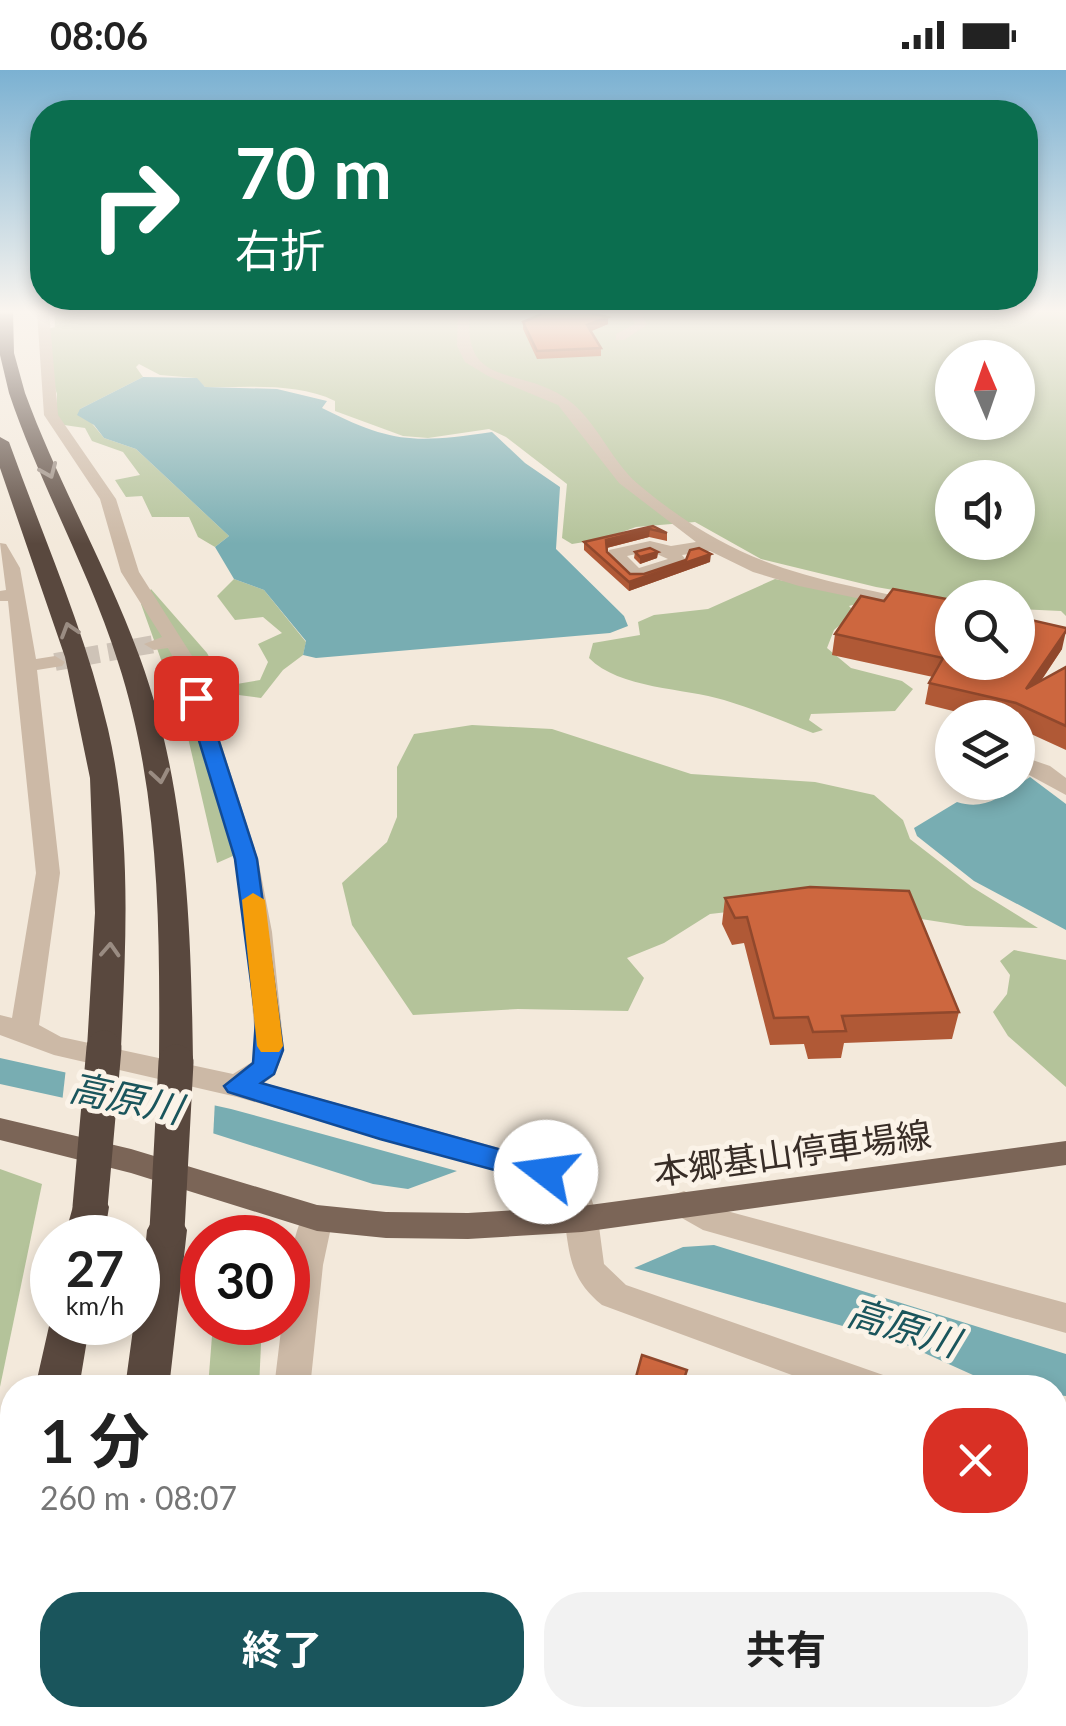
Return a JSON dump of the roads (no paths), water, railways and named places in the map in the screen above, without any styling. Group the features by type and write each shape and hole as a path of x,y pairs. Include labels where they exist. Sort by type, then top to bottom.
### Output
{"highway":[{"path":"17,389 138,684 155,747 168,824 176,917 176,1062 166,1230 149,1375"},
{"path":"0,442 65,616 88,692 109,833 111,926 88,1215"},
{"path":"59,1375 65,1345"}],"main road":[{"name":"本郷基山停車場線","path":"0,1129 131,1162 316,1218 386,1225 468,1226 582,1219 1066,1154"}],"street":[{"path":"49,389 51,416 92,470 108,500 130,572 164,642 184,659 246,859 259,932 270,1050 265,1068 237,1086"},
{"path":"540,389 561,401 610,467 668,514 715,545 776,573 935,609"},
{"path":"671,551 715,545"},
{"path":"0,548 11,568 8,596 27,666 48,874 12,1028 54,1045 237,1086 380,1129 546,1172 574,1188 582,1219 582,1254 592,1280 614,1295 837,1375"},
{"path":"27,666 54,662"},
{"path":"1035,768 1066,788"},
{"path":"684,1204 714,1221 1066,1318"},
{"path":"293,1375 306,1265 316,1218"}],"water":[{"path":"119,389 278,389 327,401 322,408 368,428 405,438 492,432 525,463 560,487 556,549 624,616 628,626 610,633 316,658 303,655 306,641 264,590 234,579 215,547 229,536 136,449 104,438 94,425 77,415 80,409"},
{"path":"1035,781 1066,804 1066,930 974,881 917,836 914,828 957,802 1035,800"},
{"name":"高原川","path":"0,1058 231,1109 457,1171 408,1189 373,1184 187,1125 0,1084"},
{"name":"高原川","path":"714,1245 1066,1354 1066,1375 973,1375 900,1342 634,1268 683,1247"}],"tunnel":[{"path":"55,662 154,644"}]}
